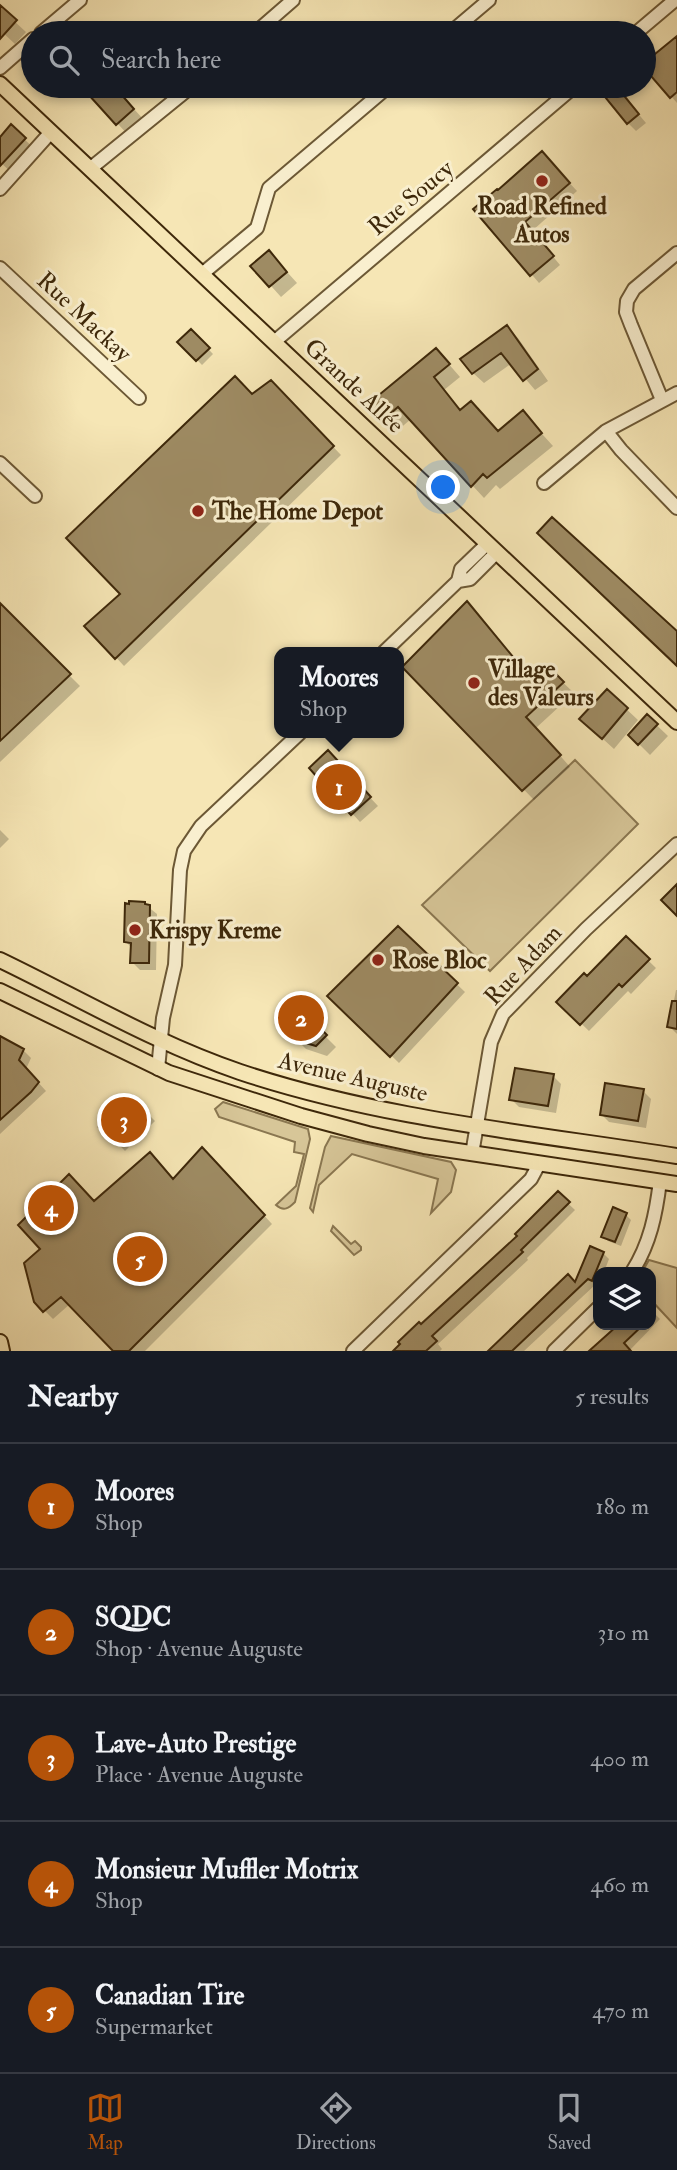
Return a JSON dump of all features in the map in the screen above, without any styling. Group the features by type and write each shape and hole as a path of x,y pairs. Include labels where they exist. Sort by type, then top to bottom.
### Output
{"main road":[{"name":"Grande Allée","path":"0,83 677,722"},
{"name":"Avenue Auguste","path":"0,960 197,1056 269,1081 373,1107 477,1127 677,1156"},
{"name":"Avenue Auguste","path":"0,991 158,1069 324,1123 379,1137 472,1154 677,1184"},
{"path":"0,1342 2,1351"}],"street":[{"path":"55,21 80,0"},
{"path":"269,21 293,0"},
{"path":"464,21 489,0"},
{"path":"651,21 676,0"},
{"path":"0,68 21,50"},
{"path":"91,168 177,98"},
{"path":"202,274 257,228 269,188 375,98"},
{"name":"Rue Soucy","path":"274,342 561,98"},
{"path":"0,189 51,132"},
{"path":"662,400 626,312 627,301 634,289 677,253"},
{"name":"Rue Mackay","path":"0,268 139,398"},
{"path":"544,483 606,431 677,393"},
{"path":"606,431 677,508"},
{"path":"0,463 36,496"},
{"path":"389,647 458,581 470,579 492,548"},
{"path":"158,1069 163,1018 175,965 180,870 187,845 201,826 295,738"},
{"name":"Rue Adam","path":"472,1154 491,1042 503,1014 586,929 677,844"},
{"path":"353,1351 531,1179 539,1164"},
{"path":"635,1267 652,1228 660,1181"},
{"path":"554,1351 593,1313"}],"shaded area":[{"path":"575,760 638,824 490,971 422,905"},
{"path":"223,1102 308,1129 310,1139 295,1202 288,1207 284,1209 276,1205 296,1186 304,1154 294,1152 295,1142 219,1117 215,1109"},
{"path":"331,1136 451,1162 456,1170 451,1192 431,1213 438,1179 352,1154 319,1185 313,1212 310,1208 325,1147"},
{"path":"333,1226 351,1244 355,1241 361,1250 354,1255 331,1231"},
{"path":"649,1260 677,1268 677,1328 656,1305 656,1267 645,1267"}],"building":[{"path":"0,5 17,20 0,39"},
{"path":"677,36 677,92 670,98 656,82 656,53"},
{"path":"92,98 124,98 134,109 116,125"},
{"path":"606,98 626,98 639,114 627,124"},
{"path":"11,124 26,138 0,166 0,137"},
{"path":"542,151 570,183 525,222 554,256 530,276 473,209"},
{"path":"269,250 287,272 269,287 250,266"},
{"path":"507,325 538,369 523,381 501,353 472,374 460,359"},
{"path":"191,329 210,348 196,361 177,342"},
{"path":"436,348 450,364 434,377 460,410 471,401 498,431 523,410 542,433 487,478 483,474 471,487 398,407 383,420 368,404"},
{"path":"235,376 252,394 271,380 334,446 115,659 84,626 120,594 66,538"},
{"path":"552,517 677,631 677,666 537,533"},
{"path":"467,601 537,686 552,670 564,682 526,717 561,755 522,791 404,669 404,665"},
{"path":"0,603 71,674 0,741"},
{"path":"607,689 628,708 602,739 579,719"},
{"path":"647,714 658,724 638,745 628,735"},
{"path":"328,750 371,797 351,815 309,768"},
{"path":"677,884 677,916 661,900"},
{"path":"129,901 150,905 149,963 130,963 131,943 124,942 125,903 129,904"},
{"path":"398,926 458,983 390,1057 327,996"},
{"path":"626,936 650,959 622,987 619,984 580,1025 556,1002 584,973 587,976"},
{"path":"672,1001 677,1001 677,1029 667,1027"},
{"path":"301,1009 327,1035 316,1046 293,1039 283,1028"},
{"path":"0,1036 24,1049 19,1060 39,1082 0,1120"},
{"path":"515,1068 554,1074 548,1106 509,1100"},
{"path":"605,1083 644,1089 638,1121 600,1115"},
{"path":"132,1096 148,1112 116,1144 99,1127"},
{"path":"202,1147 265,1215 129,1351 113,1351 61,1297 43,1312 34,1302 24,1263 40,1249 18,1225 69,1174 94,1201 150,1152 173,1179"},
{"path":"558,1191 570,1202 521,1250 523,1252 432,1336 437,1341 426,1351 393,1351 400,1344 398,1342 419,1322 421,1324 517,1236 515,1234"},
{"path":"613,1207 627,1213 615,1242 601,1237"},
{"path":"590,1246 604,1252 598,1267 593,1267 592,1281 588,1279 512,1351 488,1351 568,1274 575,1282"},
{"path":"612,1330 638,1330 624,1343 631,1351 589,1351"}],"place":[{"name":"Road Refined Autos","path":"542,181"},
{"name":"The Home Depot","path":"198,511"},
{"name":"Village des Valeurs","path":"474,683"},
{"name":"Moores","path":"339,787"},
{"name":"Krispy Kreme","path":"135,930"},
{"name":"Rose Bloc","path":"378,960"},
{"name":"SQDC","path":"301,1018"},
{"name":"Lave-Auto Prestige","path":"124,1120"},
{"name":"Monsieur Muffler Motrix","path":"51,1208"},
{"name":"Canadian Tire","path":"140,1259"}]}
